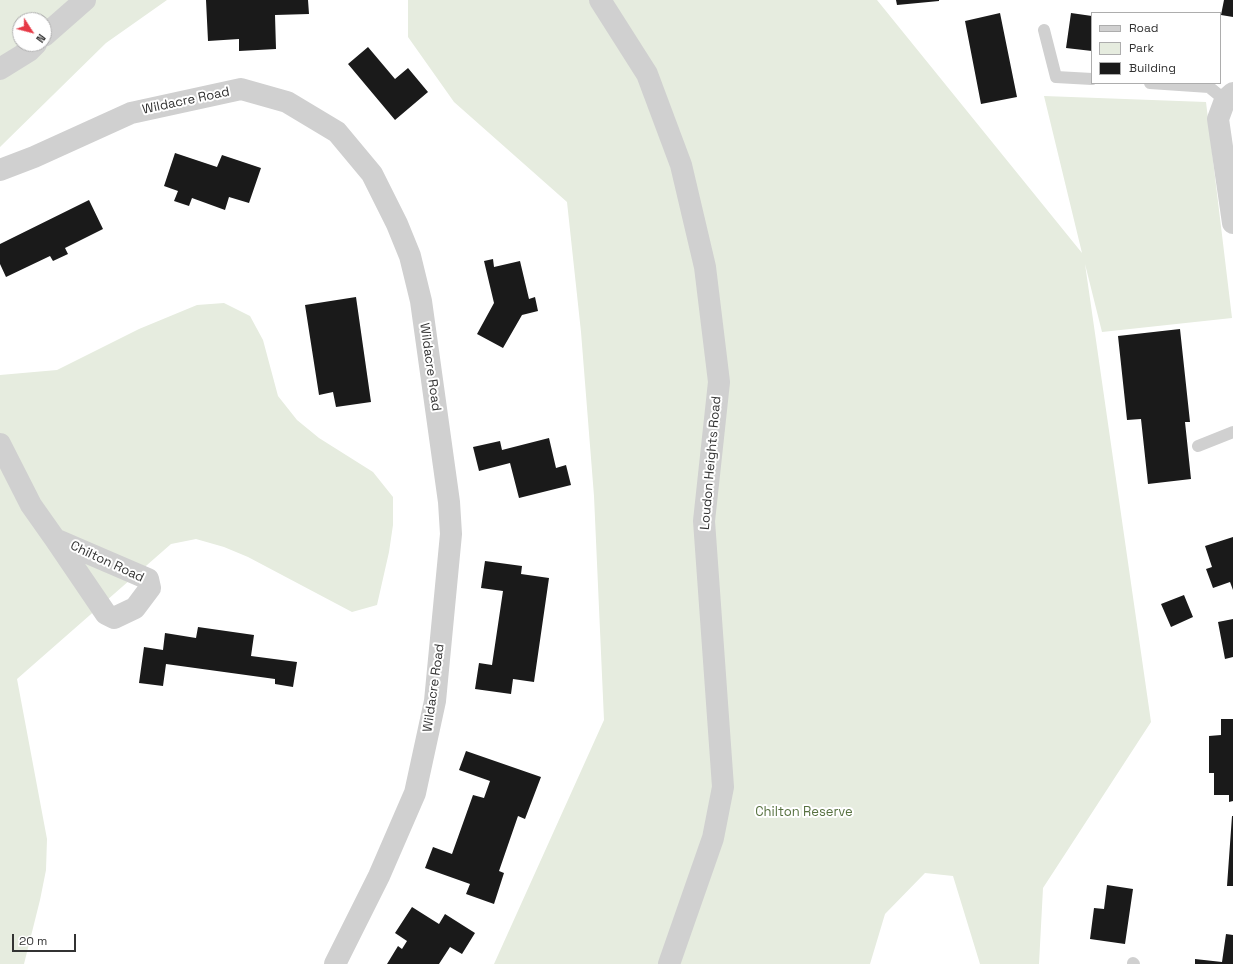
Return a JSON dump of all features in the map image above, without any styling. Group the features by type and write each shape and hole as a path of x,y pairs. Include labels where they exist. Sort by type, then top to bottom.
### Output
{"street":[{"path":"52,29 85,0"},
{"name":"Loudon Heights Road","path":"600,0 647,74 681,165 705,267 719,382 704,521 723,786 713,838 669,964"},
{"path":"0,69 27,52"},
{"name":"Wildacre Road","path":"0,170 34,157 131,113 241,89 287,102 337,132 372,174 397,224 410,256 421,301 449,502 451,534 435,701 415,793 379,876 335,964"},
{"path":"1229,96 1218,118 1233,223"},
{"name":"Chilton Road","path":"0,444 32,504 55,539"}],"lane":[{"path":"1044,30 1056,77 1091,79"},
{"path":"1165,84 1209,87 1229,96"},
{"path":"1198,446 1233,432"}],"green space":[{"path":"0,0 167,0 106,43 0,147"},
{"name":"Chilton Reserve","path":"408,0 877,0 1082,253 1044,96 1206,102 1232,318 1102,332 1085,264 1151,722 1043,888 1039,964 980,964 953,876 925,873 885,914 870,964 494,964 604,720 594,496 581,332 567,202 454,102 408,37"},
{"path":"224,303 250,316 263,340 278,396 297,420 319,438 373,472 393,497 393,525 389,552 377,605 352,612 248,557 224,547 196,539 171,544 17,679 47,839 46,870 24,964 0,964 0,375 57,370 139,329 197,305"}],"building":[{"path":"206,0 308,0 309,14 275,15 276,49 239,51 239,39 208,41"},
{"path":"896,0 939,0 939,1 897,5"},
{"path":"1224,0 1233,0 1233,17 1221,15"},
{"path":"1000,13 1017,97 981,104 965,21"},
{"path":"1071,13 1091,16 1091,51 1066,48"},
{"path":"368,47 395,79 408,68 428,92 395,120 348,64"},
{"path":"175,153 217,167 222,155 261,168 249,203 229,197 225,210 192,198 189,206 174,201 178,191 164,186"},
{"path":"89,200 103,229 65,248 68,254 53,261 50,256 6,277 0,264 0,244"},
{"path":"493,259 494,267 520,261 529,299 535,297 538,311 522,315 503,348 477,334 494,303 484,261"},
{"path":"356,297 371,402 336,407 333,392 319,395 305,305"},
{"path":"1180,329 1190,422 1185,422 1191,479 1148,484 1141,419 1127,420 1118,336"},
{"path":"549,438 556,468 566,465 571,485 519,498 510,463 479,471 473,447 500,441 502,450"},
{"path":"1233,537 1233,590 1230,582 1213,588 1206,569 1212,567 1205,546"},
{"path":"485,561 522,566 521,574 549,578 534,682 513,679 511,694 475,689 479,663 492,665 503,591 481,588"},
{"path":"1184,595 1193,617 1171,627 1161,604"},
{"path":"1233,619 1233,657 1225,659 1218,622"},
{"path":"198,627 254,635 251,656 297,662 293,687 275,684 275,679 166,664 163,686 139,683 144,647 163,650 165,633 196,638"},
{"path":"1221,719 1233,719 1233,801 1229,802 1229,795 1214,795 1214,773 1209,773 1209,736 1221,735"},
{"path":"466,751 541,777 525,819 518,816 499,871 504,873 494,904 466,894 470,884 425,868 433,847 452,854 473,795 484,798 490,781 459,770"},
{"path":"1232,816 1233,886 1227,886"},
{"path":"1107,885 1133,889 1125,944 1090,939 1094,908 1104,909"},
{"path":"412,907 439,924 445,914 475,933 462,954 450,947 439,964 387,964 398,946 402,949 407,941 395,933"},
{"path":"1226,934 1233,935 1233,964 1195,964 1195,959 1222,962"}]}
